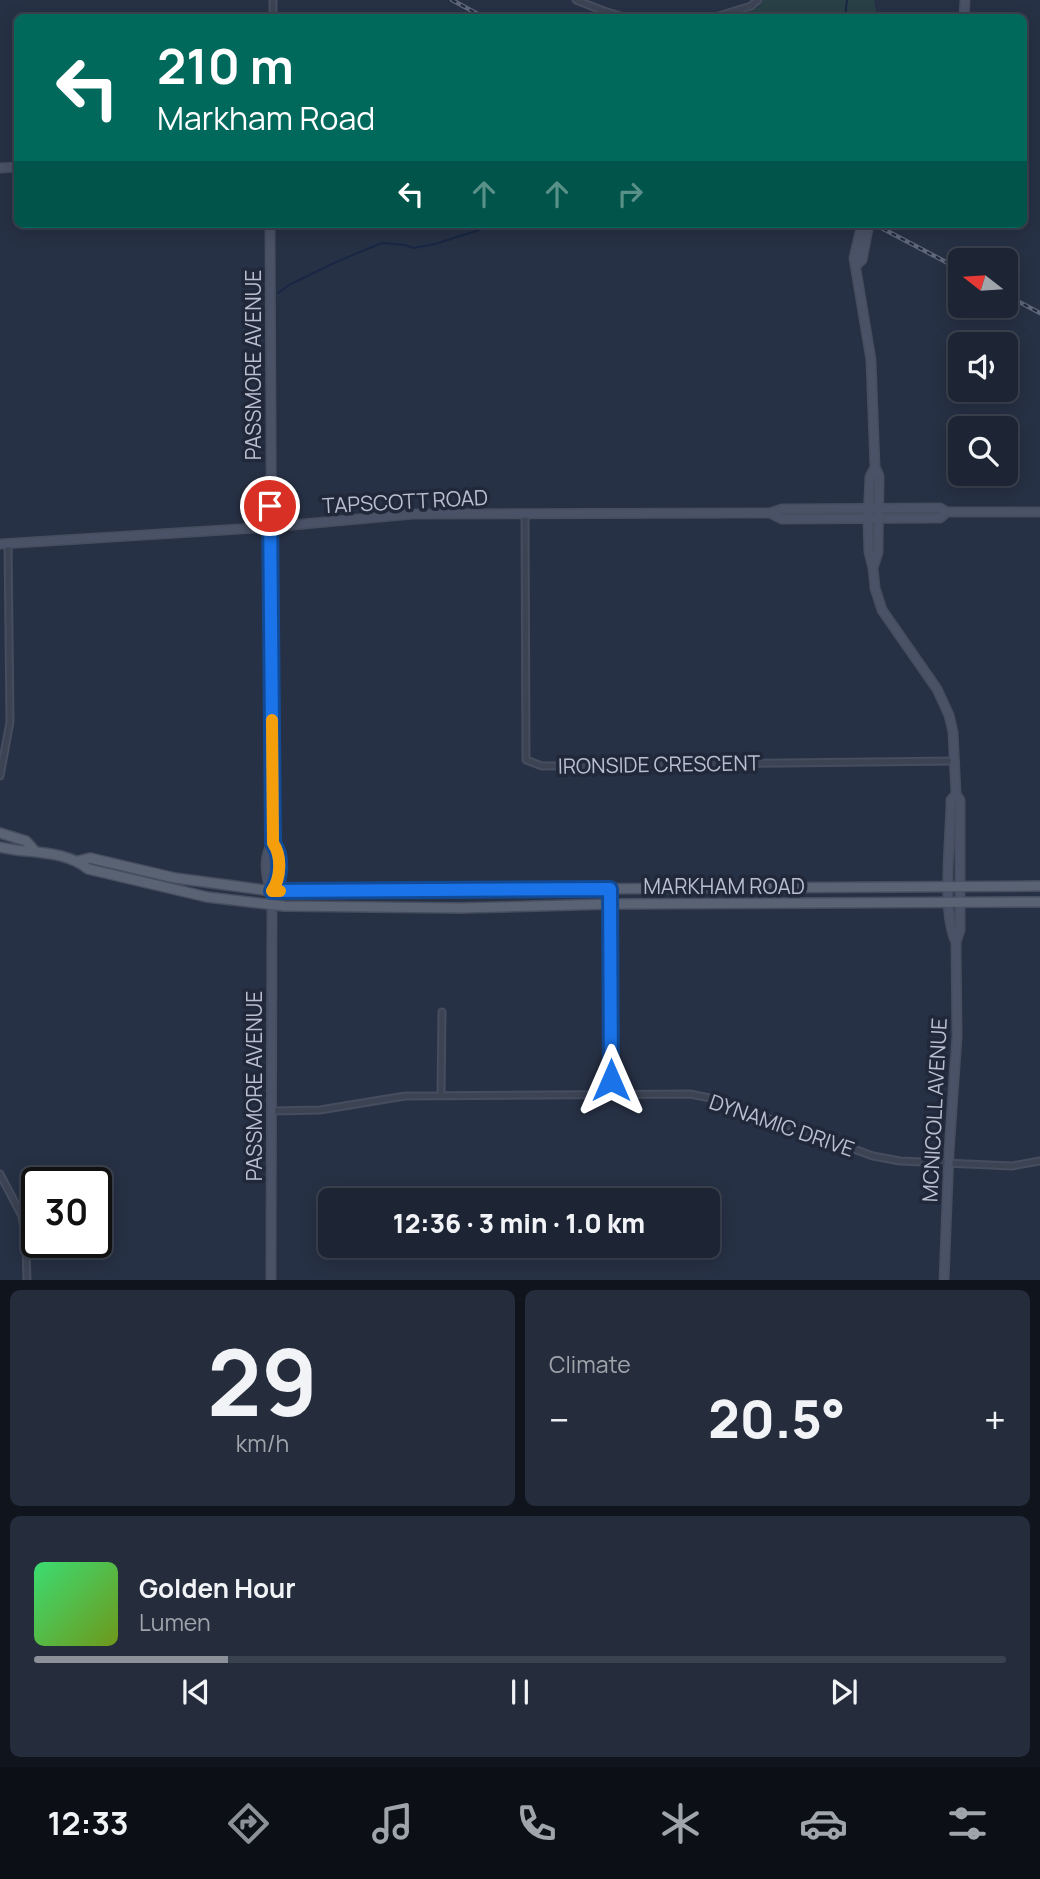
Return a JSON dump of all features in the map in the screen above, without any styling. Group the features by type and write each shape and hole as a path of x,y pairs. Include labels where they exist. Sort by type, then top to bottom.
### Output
{"main road":[{"name":"MARKHAM ROAD","path":"0,833 26,841 34,850"},
{"name":"MARKHAM ROAD","path":"0,847 24,853 34,850 78,862 88,869 206,897 271,905 460,908 610,904 1040,902"},
{"name":"MARKHAM ROAD","path":"78,862 90,858 175,878 272,891 1040,886"}],"street":[{"path":"576,0 614,14"},
{"path":"725,14 751,6 758,0"},
{"name":"PASSMORE AVENUE","path":"270,228 273,843 267,850 267,882 272,891 271,1280"},
{"name":"MCNICOLL AVENUE","path":"861,228 854,258 870,360 875,467 879,476 878,552 873,568"},
{"name":"MCNICOLL AVENUE","path":"856,265 862,260 868,228"},
{"name":"MCNICOLL AVENUE","path":"875,467 870,477 868,509 869,552 875,589 882,610 937,689 949,715 956,794 960,800 960,930 956,942 957,1037 944,1280"},
{"name":"TAPSCOTT ROAD","path":"4,544 271,527 413,514 770,513 782,509 878,508 940,508 947,512 1040,512"},
{"name":"TAPSCOTT ROAD","path":"770,513 782,519 877,520 940,517 947,512"},
{"name":"IRONSIDE CRESCENT","path":"525,514 526,760 541,765 955,761"},
{"path":"0,776 10,722 4,544"},
{"name":"MCNICOLL AVENUE","path":"956,794 951,800 949,888 950,930 956,942"},
{"path":"610,889 611,1094"},
{"path":"441,1095 442,1012"},
{"name":"DYNAMIC DRIVE","path":"272,1111 320,1110 405,1096 680,1094 715,1099 873,1156 900,1161 1012,1166 1040,1161"},
{"path":"0,1174 22,1216 27,1280"}],"green space":[{"path":"763,0 874,0 876,14 742,14 759,7"}],"waterway":[{"path":"845,14 847,0"},
{"path":"278,293 336,262 382,243 413,248 485,228"}],"railway":[{"path":"452,0 478,14"},
{"path":"882,228 948,263"},
{"path":"1018,301 1040,313"}],"slow traffic":[{"path":"272,720 273,843 278,851 278,882 272,891 280,891"}],"route":[{"path":"270,506 273,843 278,851 278,882 272,891 610,889 611,1080"}]}
